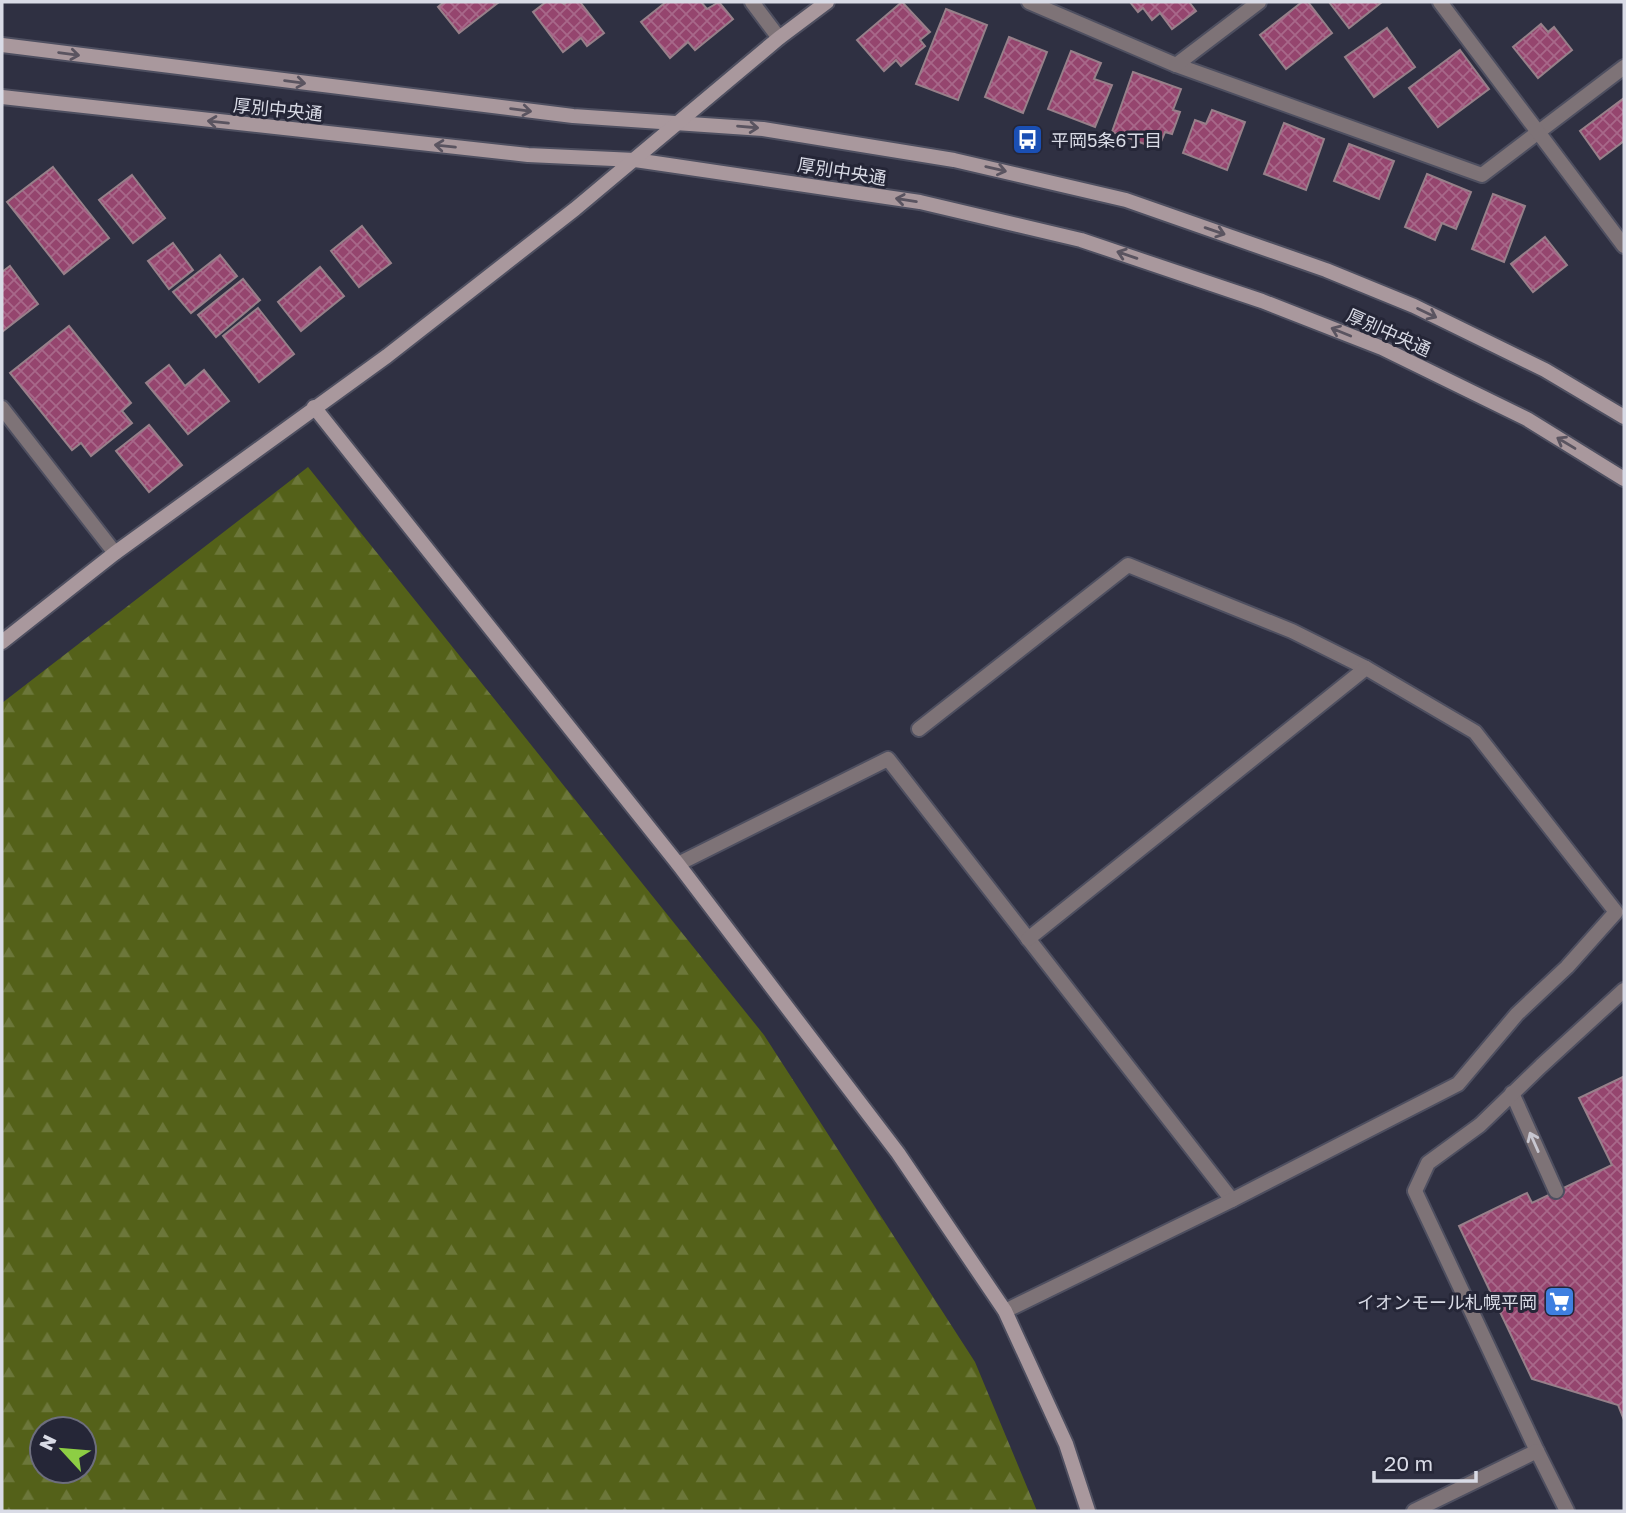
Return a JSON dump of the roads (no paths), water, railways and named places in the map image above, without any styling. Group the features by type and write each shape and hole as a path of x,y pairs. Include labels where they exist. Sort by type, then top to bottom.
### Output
{"main road":[{"path":"2,642 115,553 387,356 575,209 779,38 827,2"},
{"name":"厚別中央通","path":"2,45 573,117 763,128 954,160 1126,200 1326,270 1414,306 1545,370 1624,417"},
{"name":"厚別中央通","path":"2,97 528,155 635,160 920,202 1081,240 1262,301 1382,348 1527,419 1624,479"},
{"path":"314,407 678,864 898,1153 1005,1311 1066,1444 1088,1511"}],"street":[{"path":"751,2 779,38"},
{"path":"1029,2 1176,65 1482,175 1624,67"},
{"path":"1176,65 1259,2"},
{"path":"1440,2 1624,246"},
{"path":"2,408 115,553"},
{"path":"919,729 1128,565 1292,631 1366,668 1475,732 1616,912 1567,967 1517,1014 1458,1084 1005,1311"},
{"path":"1028,939 1366,668"},
{"path":"678,864 888,759 1231,1200"},
{"path":"1567,1511 1415,1191 1428,1163 1479,1125 1624,990"},
{"path":"1512,1093 1556,1191"},
{"path":"1414,1511 1537,1451"}],"place":[{"name":"平岡5条6丁目","path":"1028,140"},
{"name":"イオンモール札幌平岡","path":"1560,1302"}]}
